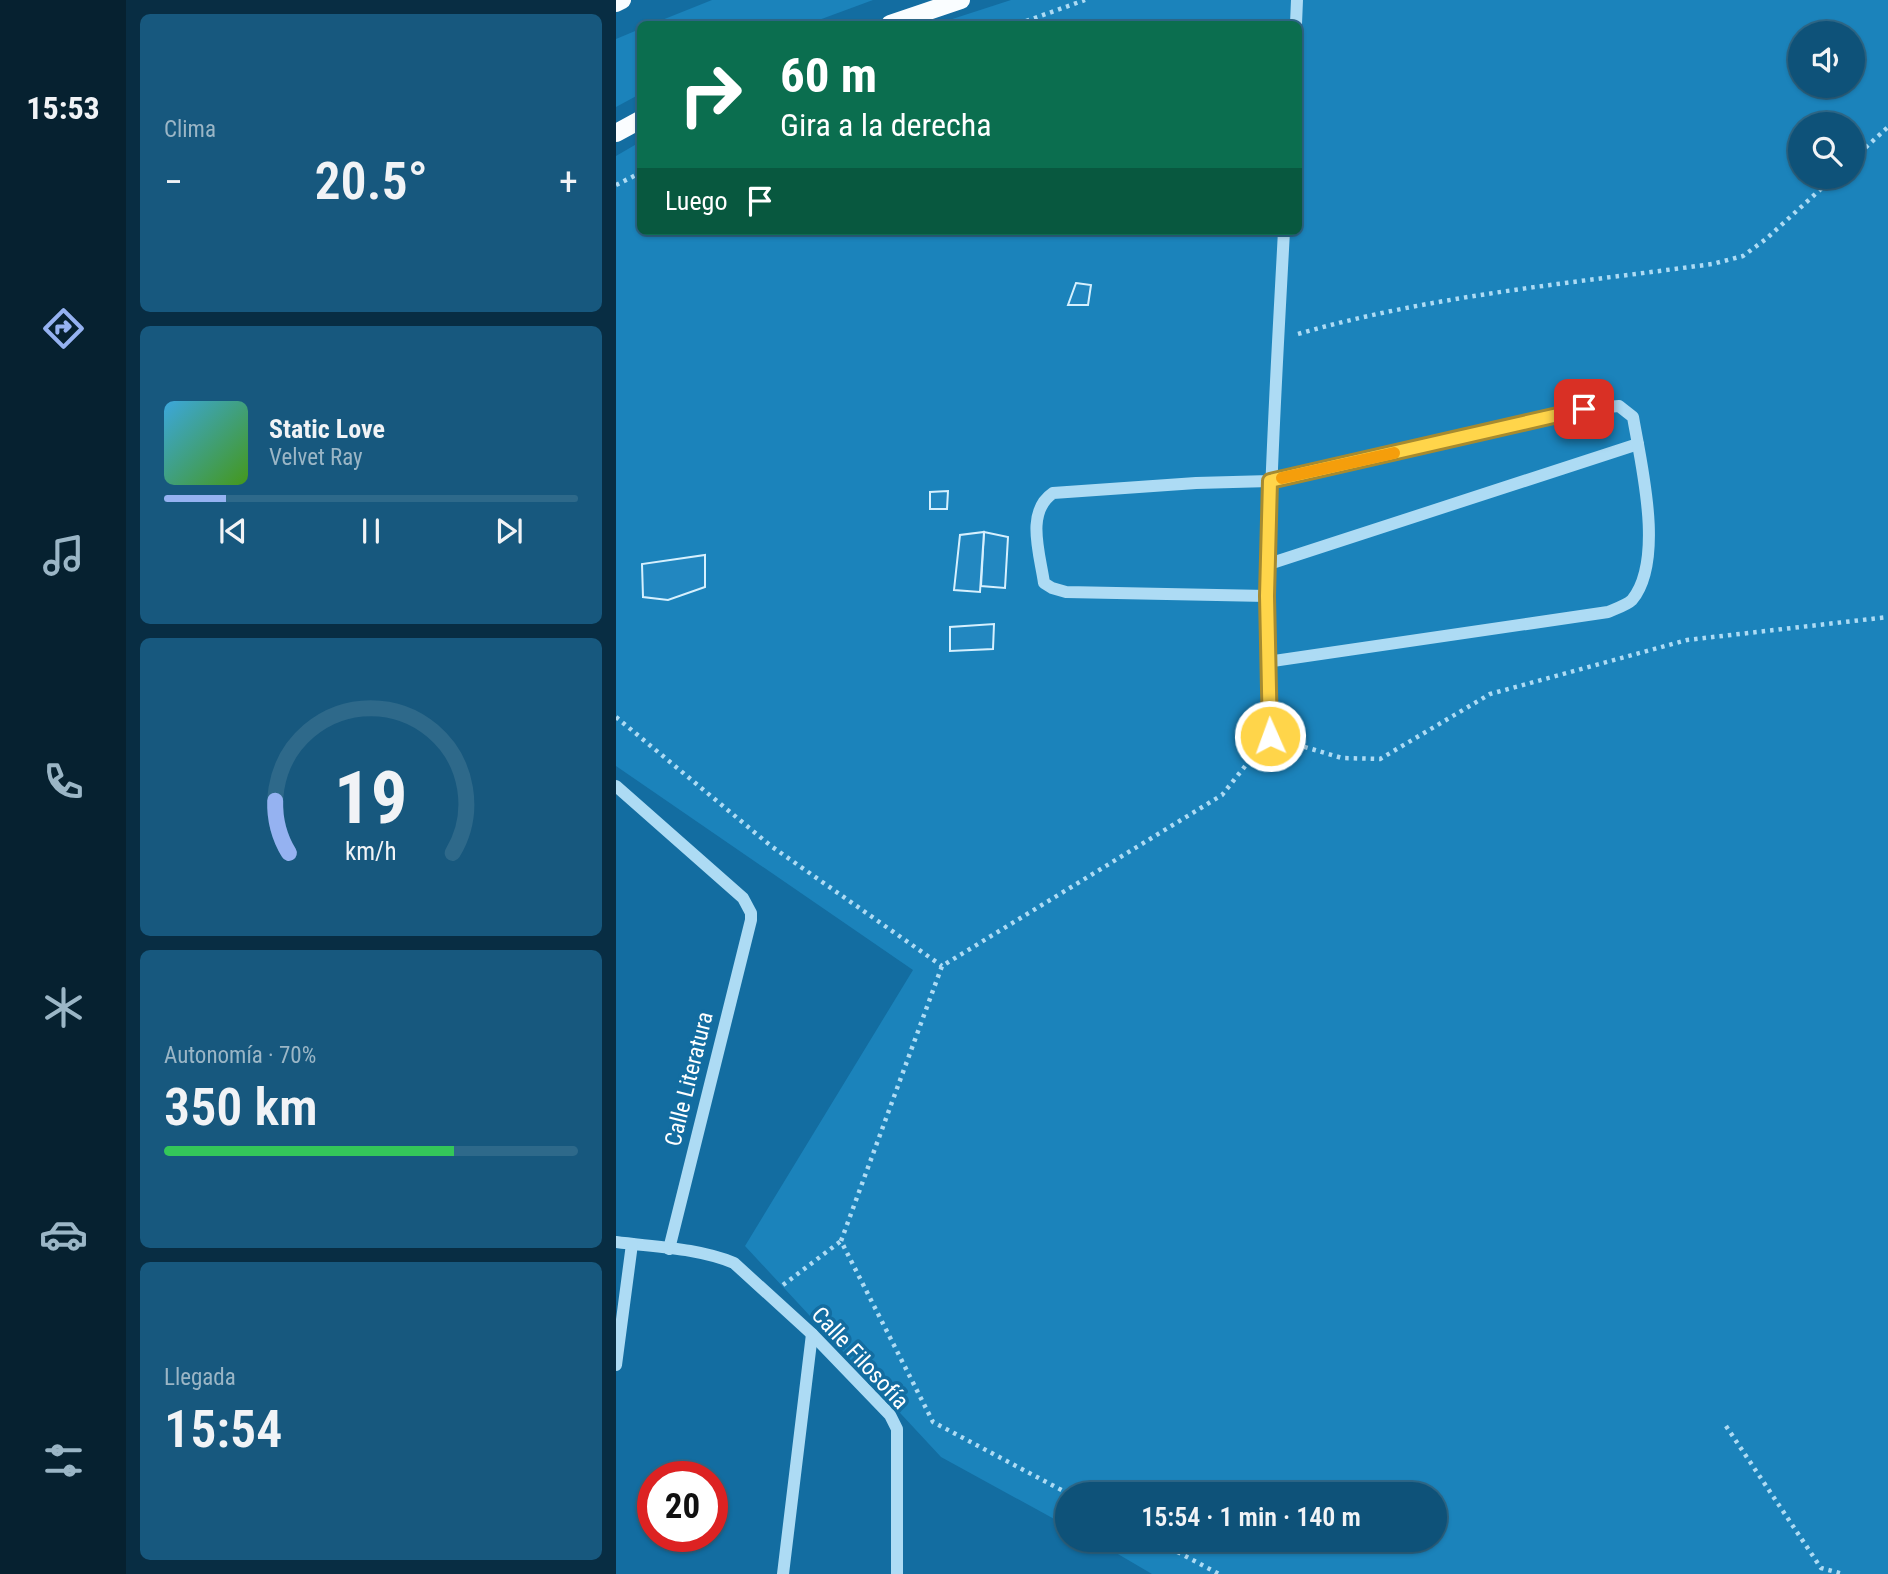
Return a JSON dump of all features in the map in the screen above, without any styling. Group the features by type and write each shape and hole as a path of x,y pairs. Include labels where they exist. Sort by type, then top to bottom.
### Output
{"main road":[{"path":"616,3 622,0"},
{"path":"899,21 961,0"},
{"path":"616,133 637,122"}],"street":[{"path":"1296,21 1297,0"},
{"path":"1270,736 1267,596 1270,481 1284,235"},
{"path":"1267,596 1066,592 1052,588 1044,583 1035,520 1042,500 1053,493 1270,481 1584,409 1619,406 1633,417 1649,519 1649,551 1642,579 1631,601 1608,612 1267,662"},
{"path":"1269,564 1638,444"},
{"name":"Calle Literatura","path":"616,786 744,898 751,913 668,1249"},
{"name":"Calle Filosofía","path":"616,1242 668,1249 734,1263 812,1334 895,1422 897,1574"},
{"path":"616,1365 632,1244"},
{"path":"783,1574 812,1334"}],"path":[{"path":"1026,21 1085,0"},
{"path":"1865,148 1888,127"},
{"path":"616,185 637,174"},
{"path":"1278,340 1349,319 1452,300 1712,264 1743,256 1766,239 1821,189"},
{"path":"771,1296 841,1241 942,966 1222,795 1270,736 1342,758 1380,759 1490,694 1687,640 1888,617"},
{"path":"616,717 771,846 942,966"},
{"path":"841,1241 933,1422 1055,1487"},
{"path":"1726,1426 1821,1568 1843,1574"},
{"path":"1178,1552 1219,1574"}],"shaded area":[{"path":"712,0 873,0 816,21 660,21"},
{"path":"1011,0 1888,0 1888,1574 1152,1574 1114,1552 1447,1552 1447,1482 1055,1482 1055,1519 941,1457 745,1246 913,970 616,766 616,156 637,144 637,235 1302,235 1302,21 946,21"},
{"path":"637,30 637,96 616,107 616,39"}],"building":[{"path":"1076,283 1091,285 1088,305 1068,305"},
{"path":"948,491 947,509 930,509 930,492"},
{"path":"984,532 1008,537 1005,588 981,586"},
{"path":"984,532 980,592 954,590 960,535"},
{"path":"705,555 705,587 668,600 643,597 642,564"},
{"path":"994,624 993,649 950,651 950,627"}],"slow traffic":[{"path":"1282,478 1394,453"}],"route":[{"path":"1270,736 1267,662 1270,481 1584,409"}]}
